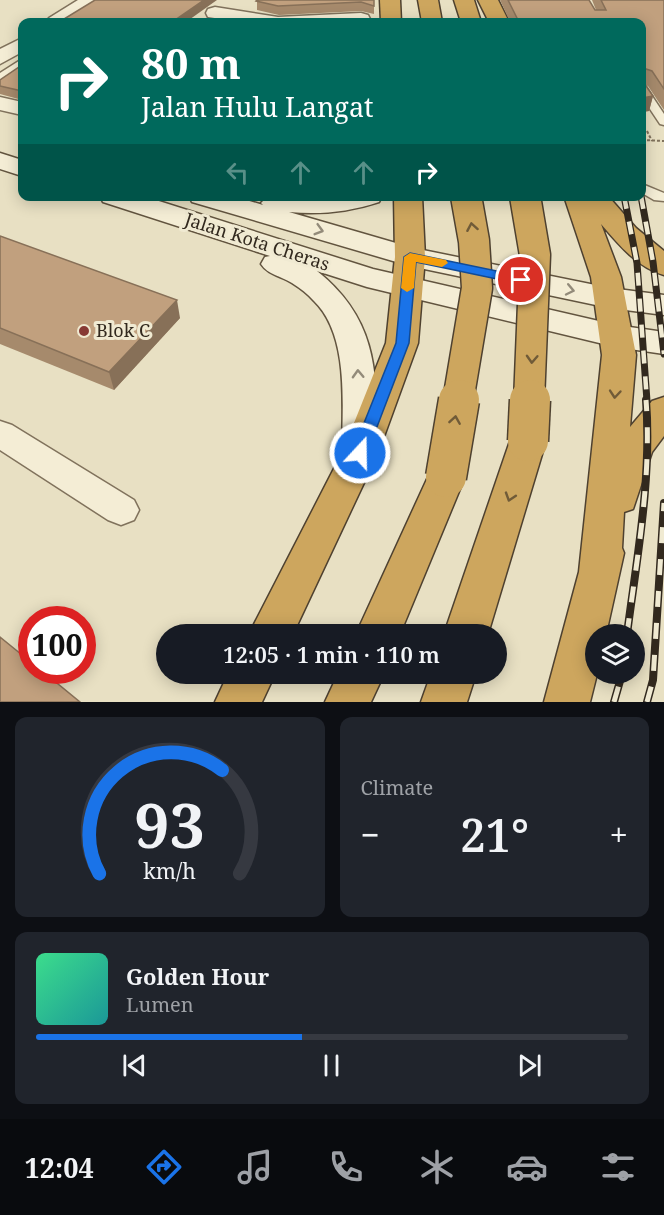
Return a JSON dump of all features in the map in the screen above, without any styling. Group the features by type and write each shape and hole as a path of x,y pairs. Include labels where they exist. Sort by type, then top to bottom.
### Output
{"highway":[{"path":"390,0 391,18"},
{"path":"428,0 431,18"},
{"path":"464,0 470,18"},
{"path":"488,0 497,18"},
{"path":"276,624 360,453 402,343 409,272 408,201"},
{"path":"382,624 446,477 477,288 474,241 467,201"},
{"path":"469,624 528,441 535,255 526,201"},
{"path":"579,201 606,278 619,355 599,575"},
{"path":"597,201 641,251 664,265"},
{"path":"567,702 618,500 635,447 664,410"},
{"path":"238,702 247,684"},
{"path":"348,702 356,684"},
{"path":"444,702 450,684"}],"main road":[{"path":"0,137 18,143"},
{"path":"0,160 18,167"},
{"name":"Jalan Kota Cheras","path":"128,201 367,277 409,272"},
{"name":"Jalan Kota Cheras","path":"216,201 409,272"},
{"path":"261,201 330,206 356,201"},
{"path":"168,214 305,278 330,298 346,322 354,342 360,453"},
{"path":"409,272 664,305"},
{"path":"409,272 616,336 664,343"}],"street":[{"path":"62,18 91,0"},
{"path":"209,18 232,0"},
{"path":"0,103 18,108"},
{"path":"0,434 122,510"}],"lane":[{"path":"0,78 12,59"},
{"path":"646,95 664,122"},
{"path":"646,190 658,197 664,197"}],"path":[{"path":"648,131 652,141"},
{"path":"646,140 664,141"}],"building":[{"path":"95,0 204,0 178,18 66,18"},
{"path":"257,0 374,0 374,6 361,2 278,6"},
{"path":"508,0 589,0 595,10 606,10 601,0 664,0 664,89 652,71 646,69 646,18 517,18"},
{"path":"18,68 18,90 0,86 0,80"},
{"path":"646,86 653,96 646,97"},
{"name":"Blok C","path":"0,236 177,300 109,372 0,328"},
{"path":"0,637 18,652 18,684 58,684 80,702 0,702"}],"railway":[{"path":"625,201 637,263 647,401"},
{"path":"642,201 653,262 664,354"},
{"path":"628,624 645,488 646,400"},
{"path":"647,702 653,680 664,503"},
{"path":"614,702 619,684"}],"slow traffic":[{"path":"407,288 410,257 442,263"}],"place":[{"name":"Blok C","path":"84,331"}],"route":[{"path":"360,453 402,343 410,257 521,280"}]}
